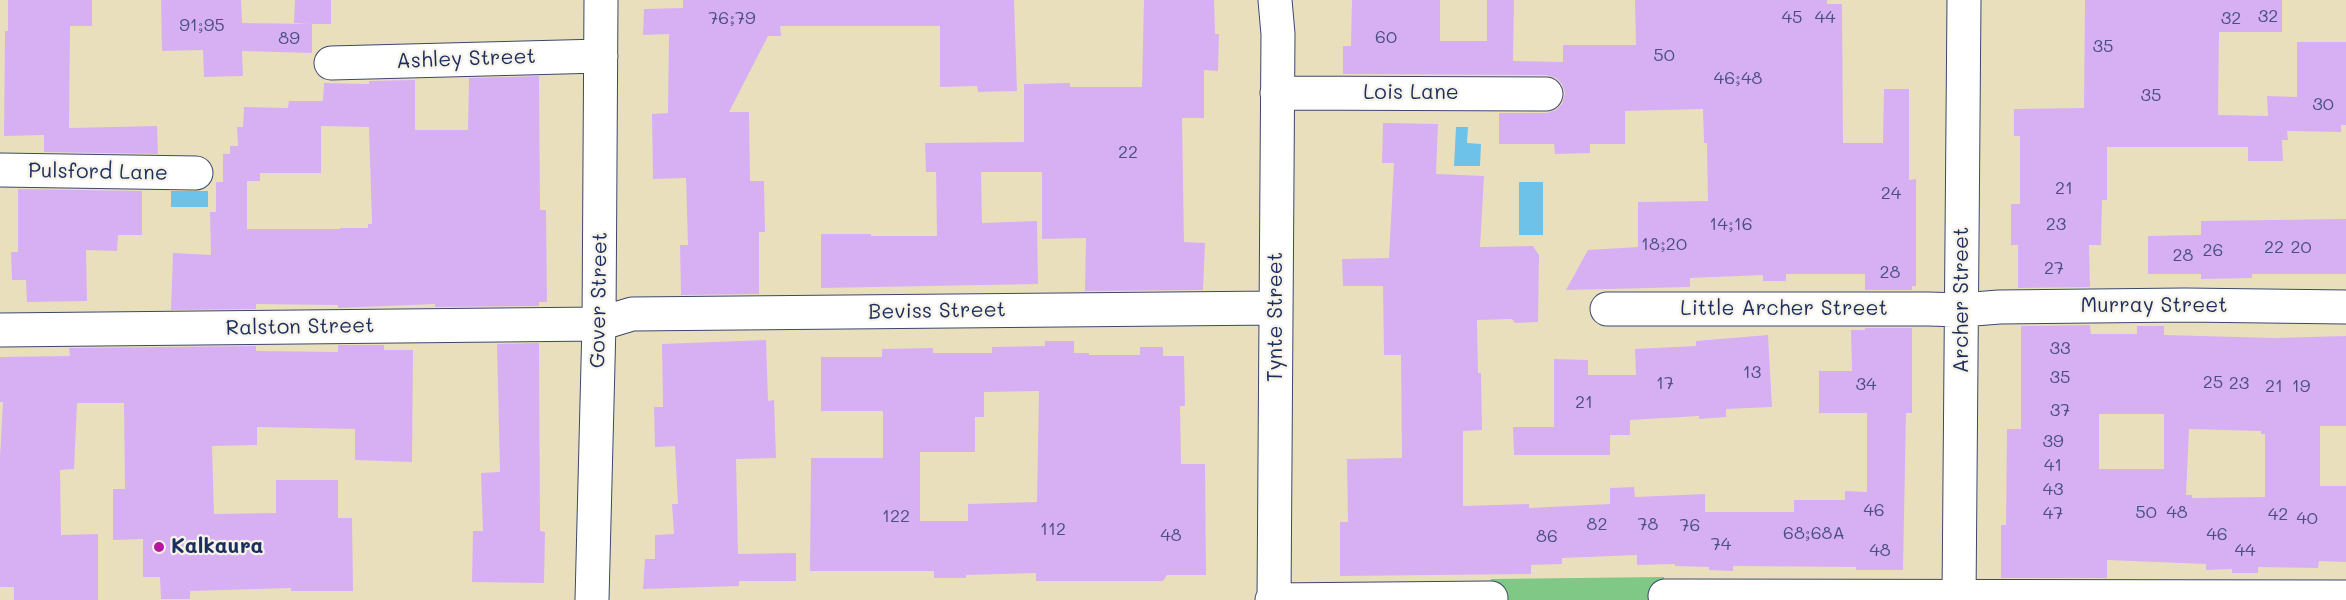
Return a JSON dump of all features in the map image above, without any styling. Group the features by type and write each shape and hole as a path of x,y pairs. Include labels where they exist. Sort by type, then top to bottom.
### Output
{"street":[{"name":"Gover Street","path":"592,600 599,324 601,0"},
{"name":"Tynte Street","path":"1275,0 1278,34"},
{"name":"Tynte Street","path":"1273,600 1277,93 1278,34 1282,0"},
{"name":"Archer Street","path":"1959,598 1964,0"},
{"name":"Ashley Street","path":"331,63 601,56"},
{"name":"Lois Lane","path":"1277,93 1545,94"},
{"name":"Pulsford Lane","path":"0,170 196,173"},
{"name":"Murray Street","path":"1962,310 2000,307 2185,304 2346,307"},
{"name":"Beviss Street","path":"599,324 632,314 1276,308"},
{"name":"Little Archer Street","path":"1607,309 1962,310"},
{"name":"Ralston Street","path":"0,330 599,324"},
{"path":"1665,596 1792,598 2346,597"},
{"path":"1273,600 1491,598"}],"green space":[{"path":"1664,577 1664,600 1491,600 1491,579"}],"water":[{"path":"1456,127 1468,127 1467,143 1481,144 1480,166 1454,166"},
{"path":"1519,182 1543,182 1543,235 1519,235"},
{"path":"171,191 208,191 208,207 171,207"}],"building":[{"path":"8,0 92,0 92,26 70,26 69,128 157,126 158,154 44,152 44,135 4,136 5,31 8,31"},
{"path":"161,0 241,0 242,23 309,24 294,23 295,0 331,0 331,24 312,24 312,53 242,51 243,76 204,77 203,50 162,51"},
{"path":"683,0 1014,0 1017,91 978,92 977,86 940,87 940,26 780,26 781,36 768,36 729,112 749,112 750,181 764,181 765,232 759,232 759,294 681,295 680,245 688,245 686,178 653,179 652,114 668,113 669,34 643,35 644,9 683,8"},
{"path":"1144,0 1214,0 1215,34 1219,34 1218,71 1204,70 1204,118 1182,118 1184,242 1205,243 1203,290 1085,291 1086,238 1042,239 1042,172 981,172 982,223 1037,221 1038,284 821,288 821,234 937,236 936,172 926,172 925,143 1024,142 1024,84 1070,83 1070,87 1142,87"},
{"path":"1352,0 1440,0 1440,41 1487,41 1487,0 1514,0 1513,61 1563,62 1563,45 1636,45 1635,0 1827,0 1827,4 1842,4 1843,143 1883,143 1884,89 1909,89 1909,180 1916,179 1916,286 1912,286 1912,290 1865,290 1865,274 1786,274 1786,281 1763,281 1763,275 1690,278 1690,287 1566,290 1588,250 1638,247 1638,202 1708,201 1707,143 1704,143 1703,109 1625,111 1625,144 1590,144 1590,153 1555,154 1554,144 1499,144 1499,113 1547,113 1556,110 1562,104 1565,93 1562,84 1556,78 1546,75 1343,74 1343,46 1351,46"},
{"path":"2085,0 2282,0 2282,32 2219,32 2218,115 2268,116 2267,96 2297,97 2297,42 2346,42 2346,125 2341,125 2341,132 2287,131 2288,140 2282,140 2283,161 2248,161 2248,147 2107,147 2107,200 2102,200 2101,245 2089,245 2090,287 2018,288 2018,245 2011,245 2011,204 2020,204 2020,136 2014,136 2014,109 2084,108"},
{"path":"539,76 540,210 546,210 547,302 539,302 539,306 435,307 435,304 338,308 338,305 256,304 256,309 171,310 173,253 211,255 210,212 216,212 216,182 223,182 223,154 230,154 230,146 238,146 237,127 243,127 244,107 288,108 289,101 323,101 324,83 369,84 369,81 415,80 415,130 468,130 469,78","holes":["321,126 369,127 372,224 368,224 368,228 247,229 247,181 260,181 260,173 321,173"]},
{"path":"1383,123 1438,124 1436,174 1484,176 1480,247 1533,246 1539,255 1538,322 1515,323 1512,319 1477,320 1482,430 1463,431 1463,506 1529,504 1529,508 1610,504 1610,488 1634,487 1635,497 1705,494 1705,512 1794,512 1794,500 1845,500 1845,491 1867,492 1867,413 1819,413 1819,371 1852,371 1851,330 1912,328 1912,413 1906,413 1903,570 1856,570 1856,567 1733,566 1733,571 1709,570 1709,567 1675,566 1675,564 1637,565 1637,555 1562,558 1562,564 1531,565 1531,574 1340,576 1340,522 1348,522 1347,459 1402,458 1401,355 1384,355 1383,286 1343,286 1342,259 1389,258 1394,163 1382,163"},
{"path":"18,189 142,191 142,235 118,235 117,251 86,250 87,301 27,302 26,280 12,280 11,252 18,252"},
{"path":"2346,219 2346,274 2252,274 2252,278 2201,279 2201,274 2148,274 2148,236 2201,235 2201,221"},
{"path":"2090,325 2091,334 2137,334 2137,326 2164,326 2164,335 2275,338 2346,336 2346,426 2320,426 2320,486 2346,486 2346,562 2319,561 2318,568 2258,567 2258,573 2232,573 2232,569 2206,570 2206,564 2107,560 2107,578 2001,578 2001,525 2006,525 2007,429 2021,429 2021,326","holes":["2099,414 2164,414 2164,469 2099,469","2189,429 2261,431 2261,434 2265,434 2265,497 2192,498 2192,495 2186,495"]},
{"path":"1768,335 1772,407 1726,409 1726,417 1699,419 1699,416 1630,420 1630,435 1610,435 1610,455 1514,455 1513,427 1554,427 1554,359 1588,360 1588,375 1636,375 1635,349 1696,346 1696,341"},
{"path":"766,340 768,401 774,400 776,458 736,459 738,554 796,553 796,581 739,581 739,586 643,589 645,559 655,559 655,535 674,534 672,504 678,504 675,446 655,447 654,407 663,407 662,344"},
{"path":"1045,341 1074,341 1074,353 1089,353 1089,355 1140,355 1140,347 1163,347 1163,356 1184,356 1185,406 1180,406 1181,464 1205,464 1206,575 1167,575 1163,581 1036,581 1036,573 934,578 934,571 810,571 811,458 883,458 883,411 821,411 821,357 882,357 882,349 933,348 933,353 992,353 992,347 1045,346","holes":["1039,391 1037,502 968,504 968,521 920,521 920,452 975,452 975,417 984,417 984,392"]},
{"path":"539,343 540,531 545,532 544,583 472,582 473,531 483,531 481,473 500,472 497,344"},
{"path":"338,345 384,345 384,350 413,350 412,462 355,460 355,429 257,427 257,445 212,446 214,514 276,513 276,480 338,480 338,518 352,518 353,591 291,591 291,588 190,591 190,599 161,599 160,577 143,577 143,539 113,540 113,489 125,489 124,403 77,403 74,469 60,470 61,535 98,534 98,600 14,600 14,587 0,587 0,458 3,402 0,402 0,357 70,356 69,348 256,346 256,351 338,352"}],"place":[{"name":"Kalkaura","path":"159,547"}]}
